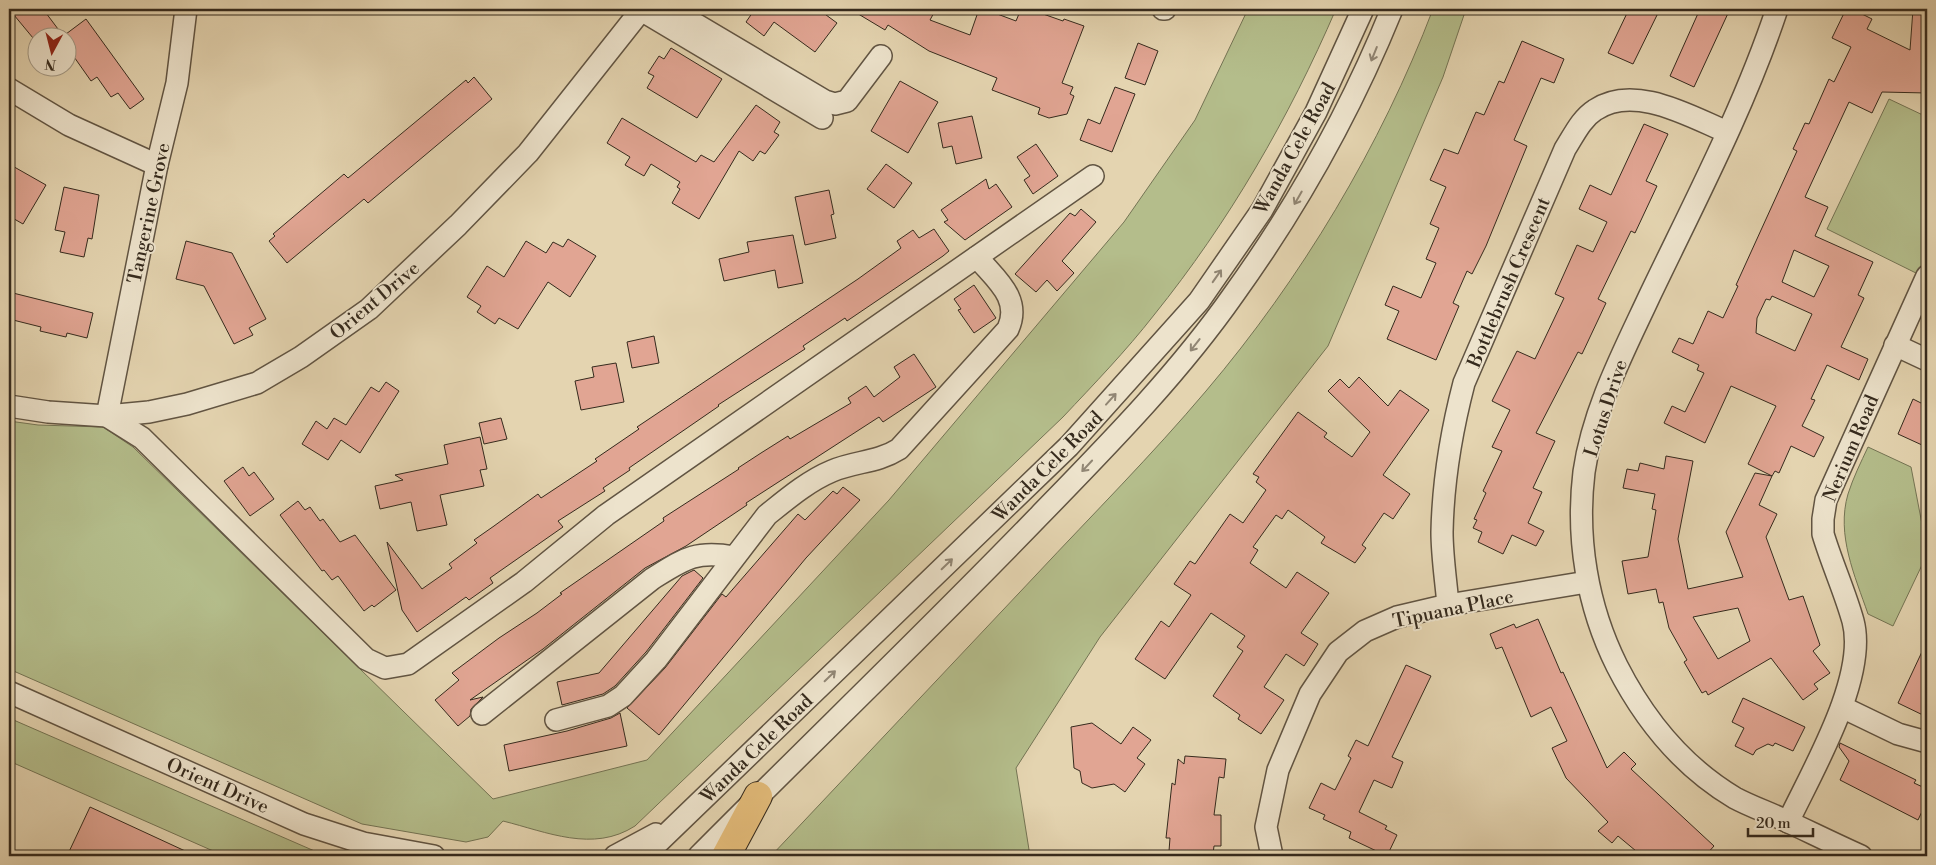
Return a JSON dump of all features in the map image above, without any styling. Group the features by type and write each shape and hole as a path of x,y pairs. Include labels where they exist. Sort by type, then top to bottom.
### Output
{"main road":[{"path":"726,856 758,796"}],"street":[{"name":"Tangerine Grove","path":"107,416 157,165 178,83 186,9"},
{"path":"670,9 825,101 835,104 846,101 881,56"},
{"name":"Wanda Cele Road","path":"644,856 1069,446 1199,302 1262,210 1316,112 1363,9"},
{"name":"Wanda Cele Road","path":"699,856 991,566 1079,475 1171,374 1233,296 1297,201 1366,72 1392,9"},
{"name":"Lotus Drive","path":"1777,9 1763,50 1727,132 1618,363 1598,416 1584,471 1581,524 1587,582 1605,642 1630,690 1669,744 1699,771 1736,798 1861,856"},
{"path":"642,10 822,118"},
{"name":"Orient Drive","path":"9,406 48,412 107,416 187,404 257,383 301,357 369,309 458,225 528,153 642,10"},
{"path":"9,89 69,125 157,165"},
{"name":"Bottlebrush Crescent","path":"1448,605 1442,533 1444,506 1464,383 1565,150 1582,122 1596,109 1615,101 1634,100 1652,103 1727,132"},
{"path":"107,416 142,438 366,659 385,668 395,668 408,664 447,637 524,582 606,516 1093,176"},
{"path":"556,720 608,706 623,696 656,660 767,515 817,478 834,470 886,458 899,449 1008,329 1013,318 1013,307 1008,294 977,257"},
{"name":"Nerium Road","path":"1788,822 1842,707 1852,675 1857,648 1854,622 1823,534 1823,519 1833,482 1927,276"},
{"path":"1895,345 1927,360"},
{"path":"482,714 666,570 680,562 707,553 734,557"},
{"name":"Tipuana Place","path":"1272,856 1266,827 1278,770 1310,694 1338,652 1366,631 1397,616 1448,605 1587,582"},
{"name":"Orient Drive","path":"9,692 304,824 364,843 434,856"},
{"path":"1842,707 1898,734 1927,742"},
{"path":"614,856 680,822"}],"green space":[{"path":"1248,9 1336,9 1298,90 1256,168 1181,280 1110,367 1063,417 635,826 619,834 603,838 586,839 553,835 503,821 488,837 466,842 362,824 9,669 9,421 38,425 103,427 133,447 493,799 647,760 889,500 1124,222 1195,120"},
{"path":"1433,9 1466,9 1443,77 1328,346 1100,637 1016,768 1030,856 771,856 1144,461 1186,415 1241,348 1306,257 1336,209 1389,111"},
{"path":"1889,99 1927,117 1927,259 1920,275 1827,229"},
{"path":"1868,447 1911,467 1922,524 1922,565 1893,626 1868,614 1853,570 1846,540 1844,525 1848,494"},
{"path":"9,718 326,856 220,856 220,854 9,761"}],"building":[{"path":"9,9 43,9 57,28 28,28 28,32"},
{"path":"755,9 818,9 837,23 815,52 774,22 764,36 746,22"},
{"path":"850,9 936,9 930,20 970,35 978,12 982,14 984,9 1016,21 1021,9 1029,9 1084,26 1062,83 1073,87 1070,94 1074,96 1067,114 1049,118 1038,114 1040,108 992,90 997,78 929,51 888,25 885,30"},
{"path":"1629,9 1660,9 1633,64 1608,53"},
{"path":"1700,9 1730,9 1694,87 1670,76"},
{"path":"1846,9 1852,9 1872,19 1867,29 1910,50 1913,9 1927,9 1927,93 1882,92 1872,113 1849,102 1805,197 1828,207 1815,236 1873,262 1858,295 1864,298 1841,347 1868,359 1859,380 1827,365 1811,399 1815,400 1802,426 1824,437 1814,457 1791,446 1779,473 1775,471 1772,476 1748,464 1776,406 1731,386 1705,443 1664,423 1672,406 1685,412 1704,373 1697,370 1699,365 1672,352 1679,338 1693,344 1708,311 1723,318 1797,151 1793,149 1805,123 1809,124 1829,79 1834,82 1851,47 1832,38","holes":["1794,250 1829,266 1814,297 1782,282","1772,296 1812,314 1795,351 1756,333 1757,318 1766,299 1770,300"]},
{"path":"86,19 144,99 130,109 118,93 111,97 97,77 91,81 78,63 78,28 74,28"},
{"path":"1522,41 1564,59 1554,83 1541,78 1514,140 1527,146 1486,246 1472,274 1467,271 1453,303 1459,306 1436,360 1387,339 1399,311 1385,305 1393,286 1421,298 1436,263 1426,259 1439,228 1430,224 1446,187 1430,180 1444,149 1458,154 1476,112 1484,115 1499,81 1504,83"},
{"path":"1138,43 1158,51 1145,85 1125,78"},
{"path":"671,48 722,79 697,118 647,88 654,76 648,73 659,56 664,59"},
{"path":"474,77 492,99 368,203 364,199 287,263 269,241 275,236 273,234 344,174 348,178 466,80 468,83"},
{"path":"900,81 938,102 908,153 871,131"},
{"path":"1115,87 1135,94 1112,152 1080,140 1088,119 1100,124"},
{"path":"756,105 780,122 774,132 779,135 765,154 760,151 753,161 739,151 699,219 672,203 680,189 677,187 680,182 651,164 644,176 625,165 630,157 607,143 622,118 696,162 701,155 714,162"},
{"path":"972,116 982,158 956,164 952,146 943,148 938,123"},
{"path":"1644,124 1668,134 1646,181 1657,186 1635,233 1631,231 1598,299 1606,303 1582,354 1578,352 1536,433 1555,441 1533,488 1542,492 1528,523 1544,531 1536,546 1512,535 1503,554 1478,542 1482,532 1473,528 1477,520 1474,519 1486,493 1483,491 1502,451 1492,447 1510,410 1492,401 1517,351 1535,359 1564,298 1555,294 1577,245 1593,252 1607,222 1579,209 1590,185 1611,195"},
{"path":"1036,144 1058,176 1033,194 1024,180 1030,176 1017,157"},
{"path":"9,164 46,185 23,224 9,216"},
{"path":"886,164 912,183 894,208 867,189"},
{"path":"986,179 989,189 996,184 1012,207 965,240 944,222 948,220 941,210"},
{"path":"64,187 99,195 92,239 88,238 84,257 60,252 65,232 55,230"},
{"path":"829,190 834,214 831,215 836,238 805,245 795,197"},
{"path":"1081,209 1096,222 1062,261 1074,273 1057,291 1047,280 1036,292 1015,274 1070,213 1075,216"},
{"path":"934,229 949,251 943,256 847,321 845,318 803,346 805,349 718,405 629,468 630,470 603,488 605,491 558,521 563,527 490,578 493,583 469,600 466,597 417,632 402,610 387,542 422,589 452,568 449,564 477,543 474,540 538,494 541,498 597,461 595,459 639,429 637,427 858,279 901,248 897,241 913,230 919,238"},
{"path":"793,235 803,283 778,288 775,270 724,281 719,259 749,252 747,242"},
{"path":"568,239 596,256 570,297 548,282 518,329 499,318 495,324 477,312 481,306 467,297 487,266 504,277 526,241 546,253 553,242 563,247"},
{"path":"186,241 232,253 266,319 249,328 253,335 234,344 204,286 176,279"},
{"path":"974,285 996,318 974,333 958,310 961,309 954,299"},
{"path":"9,292 93,313 87,338 67,333 66,337 40,331 41,327 9,319"},
{"path":"654,336 659,363 632,368 627,342"},
{"path":"914,354 936,387 883,422 879,417 746,503 747,505 686,546 645,568 543,649 470,700 483,697 471,709 470,716 458,726 435,700 459,680 452,673 537,613 562,594 560,593 664,521 663,518 788,436 790,439 851,403 848,398 866,386 874,397 900,377 894,367"},
{"path":"616,363 624,402 581,410 575,381 594,377 592,367"},
{"path":"1359,377 1388,406 1400,390 1429,410 1383,475 1410,494 1393,519 1384,513 1362,545 1366,548 1355,563 1321,543 1325,537 1288,510 1282,519 1276,515 1253,547 1258,550 1250,563 1286,588 1297,572 1329,593 1301,633 1318,644 1304,666 1286,654 1264,687 1284,700 1261,734 1238,719 1240,715 1213,696 1243,651 1237,647 1245,636 1211,613 1165,679 1135,659 1161,621 1169,627 1191,595 1174,584 1190,561 1195,564 1230,514 1243,523 1266,490 1256,482 1259,477 1253,474 1298,412 1327,433 1324,437 1352,457 1370,432 1328,391 1340,379 1349,388"},
{"path":"386,382 399,391 360,453 341,440 328,460 302,444 316,421 327,429 334,418 346,425 371,387 379,392"},
{"path":"1913,399 1927,406 1927,433 1922,445 1898,434"},
{"path":"501,418 507,439 484,444 479,423"},
{"path":"480,437 487,469 480,470 484,486 440,495 447,525 417,531 411,502 380,509 375,486 403,480 395,475 448,464 444,445"},
{"path":"1666,456 1693,461 1678,539 1688,589 1743,577 1726,532 1755,473 1772,476 1759,505 1777,514 1766,537 1789,600 1803,596 1820,645 1813,651 1830,673 1814,684 1818,689 1803,700 1771,658 1708,695 1706,691 1702,693 1684,662 1687,660 1669,628 1663,602 1659,603 1656,589 1628,594 1622,561 1648,557 1656,510 1652,509 1655,494 1623,488 1627,469 1638,471 1640,463 1664,469","holes":["1738,608 1750,641 1718,659 1693,617"]},
{"path":"243,467 249,476 254,472 274,499 250,516 224,481"},
{"path":"843,487 860,500 806,558 659,735 627,708 665,668 722,594 726,597 798,514 805,520 833,491 837,494"},
{"path":"298,501 305,510 310,507 320,521 323,519 340,542 355,535 396,590 374,607 372,605 364,611 338,576 332,580 324,570 322,571 280,515"},
{"path":"694,570 703,578 646,652 615,686 603,694 562,705 557,682 599,673 682,576"},
{"path":"1538,619 1561,673 1563,672 1607,768 1624,752 1636,764 1631,769 1714,846 1705,856 1642,856 1618,836 1612,843 1598,831 1608,822 1566,778 1552,748 1567,741 1551,707 1531,717 1502,647 1496,649 1490,634 1514,624 1516,628"},
{"path":"1927,641 1927,717 1898,703"},
{"path":"1406,665 1431,676 1392,757 1403,762 1392,788 1374,780 1359,812 1387,826 1385,829 1397,835 1387,856 1349,838 1351,832 1323,819 1325,815 1309,808 1321,783 1335,790 1351,758 1348,756 1356,740 1368,746"},
{"path":"1743,698 1805,727 1793,751 1775,743 1773,746 1768,744 1756,750 1753,755 1735,746 1744,728 1732,722"},
{"path":"620,713 627,746 509,771 504,745 567,731 611,718"},
{"path":"1092,723 1121,744 1133,727 1151,740 1137,758 1145,764 1125,792 1114,784 1092,788 1082,783 1080,771 1074,768 1071,727"},
{"path":"1840,743 1916,780 1914,783 1927,789 1927,801 1918,820 1840,780 1849,761 1839,747"},
{"path":"1185,756 1226,759 1224,778 1219,777 1214,815 1221,815 1221,846 1214,846 1213,854 1169,851 1170,838 1166,838 1172,783 1175,785 1178,759 1184,764"},
{"path":"90,807 196,856 67,856"}]}
